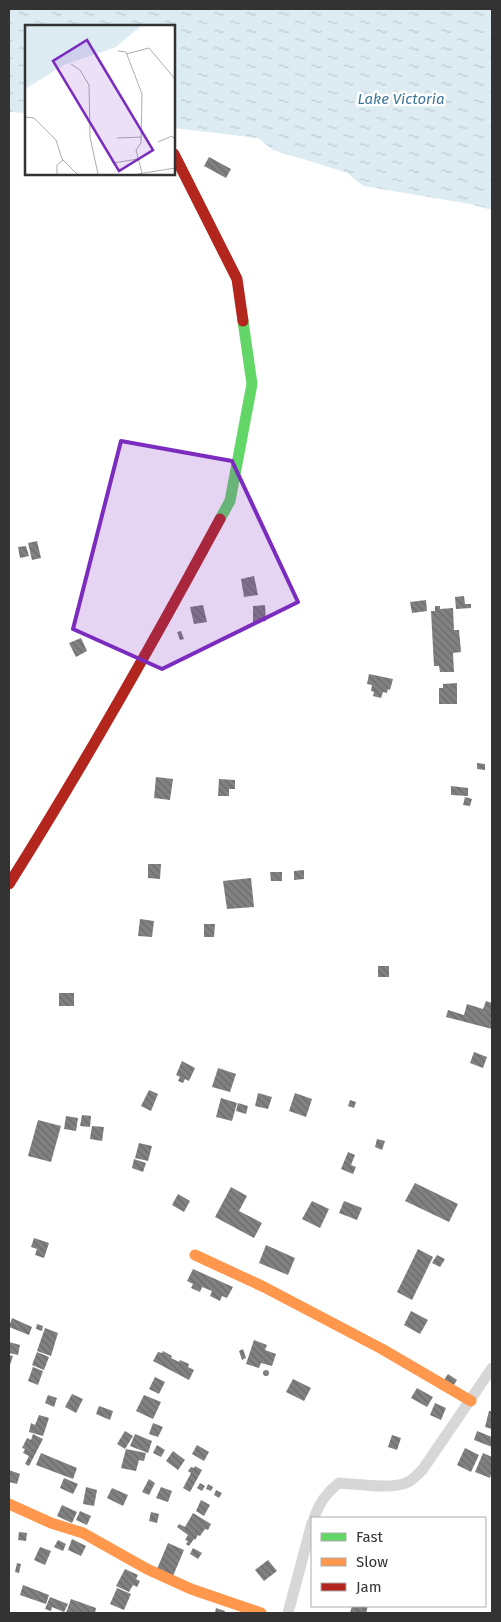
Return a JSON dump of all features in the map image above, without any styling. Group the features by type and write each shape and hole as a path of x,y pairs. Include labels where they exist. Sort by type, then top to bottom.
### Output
{"street":[{"path":"9,884 124,692 230,501 252,384 237,279 175,156"},
{"path":"195,1254 264,1287 382,1349 470,1402"},
{"path":"314,1517 327,1492 339,1484 396,1486 408,1482 423,1469 492,1368"},
{"path":"9,1504 51,1523 83,1533 191,1590 261,1613"},
{"path":"288,1613 311,1527"}],"highlighted area":[{"path":"121,441 232,461 298,602 162,669 73,629"}],"water":[{"name":"Lake Victoria","path":"9,9 492,9 492,210 470,204 364,186 348,173 273,150 258,138 175,128 175,25 25,25 25,113 9,112"}],"building":[{"path":"209,157 231,169 226,178 204,166"},
{"path":"37,541 41,558 32,560 28,543"},
{"path":"26,546 29,556 20,558 18,547"},
{"path":"254,576 258,595 244,597 241,579"},
{"path":"464,596 465,604 471,604 471,608 456,609 455,597"},
{"path":"426,600 427,611 412,613 410,602"},
{"path":"203,605 207,622 194,624 190,607"},
{"path":"265,605 266,621 253,622 253,606"},
{"path":"435,606 440,606 440,609 453,608 454,630 459,630 461,652 453,653 454,672 440,672 439,666 434,666 431,611 435,611"},
{"path":"181,631 184,639 180,640 177,632"},
{"path":"81,638 87,651 76,657 69,643"},
{"path":"369,674 393,679 390,690 388,689 387,693 383,692 381,698 373,696 374,692 371,691 372,685 367,684"},
{"path":"457,683 457,704 439,704 439,688 443,688 443,684"},
{"path":"477,763 485,764 485,770 477,769"},
{"path":"156,777 173,779 170,800 154,798"},
{"path":"219,779 235,780 235,789 229,789 229,796 218,796"},
{"path":"451,786 468,788 468,796 451,795"},
{"path":"465,797 472,799 470,806 463,805"},
{"path":"148,864 161,864 160,879 148,878"},
{"path":"304,870 304,879 294,880 294,871"},
{"path":"270,872 282,872 282,881 271,881"},
{"path":"251,878 254,907 227,909 223,881"},
{"path":"140,919 154,921 152,937 138,936"},
{"path":"204,924 215,924 214,937 204,937"},
{"path":"378,966 389,966 389,977 378,977"},
{"path":"59,993 74,993 74,1006 59,1006"},
{"path":"486,1001 492,1003 492,1029 446,1017 448,1010 464,1015 467,1004 483,1009"},
{"path":"474,1052 487,1057 483,1068 470,1063"},
{"path":"182,1061 195,1068 189,1081 185,1079 183,1083 178,1081 180,1077 176,1075"},
{"path":"218,1068 236,1074 230,1092 212,1087"},
{"path":"149,1090 158,1094 151,1111 141,1106"},
{"path":"258,1093 272,1097 268,1109 255,1106"},
{"path":"295,1093 312,1099 306,1117 289,1111"},
{"path":"221,1098 237,1103 232,1121 216,1117"},
{"path":"350,1100 356,1102 354,1108 348,1106"},
{"path":"238,1103 248,1106 246,1114 236,1111"},
{"path":"82,1115 91,1116 90,1127 80,1126"},
{"path":"66,1116 78,1118 76,1131 64,1129"},
{"path":"38,1120 61,1126 51,1162 28,1156"},
{"path":"92,1126 104,1127 102,1141 90,1139"},
{"path":"377,1139 385,1141 382,1150 375,1147"},
{"path":"139,1143 152,1146 148,1161 135,1158"},
{"path":"348,1152 355,1155 351,1165 356,1167 353,1174 341,1169"},
{"path":"134,1159 146,1163 143,1172 132,1168"},
{"path":"415,1183 458,1204 449,1222 405,1201"},
{"path":"231,1187 247,1196 239,1211 262,1223 254,1238 215,1217"},
{"path":"178,1194 190,1201 184,1212 172,1205"},
{"path":"312,1201 329,1209 320,1228 302,1219"},
{"path":"344,1201 362,1208 357,1220 339,1213"},
{"path":"34,1238 49,1243 44,1258 35,1255 37,1249 31,1247"},
{"path":"266,1245 295,1258 288,1275 259,1263"},
{"path":"418,1249 433,1257 412,1300 397,1292"},
{"path":"437,1255 445,1259 440,1267 432,1263"},
{"path":"193,1269 233,1287 227,1298 222,1296 220,1301 210,1296 212,1291 202,1287 200,1292 191,1288 193,1284 187,1281"},
{"path":"411,1311 428,1320 420,1334 404,1325"},
{"path":"12,1318 32,1327 29,1335 9,1327"},
{"path":"37,1324 43,1326 42,1331 36,1329"},
{"path":"45,1328 58,1333 51,1356 37,1351"},
{"path":"254,1340 267,1345 265,1350 276,1354 272,1366 261,1363 259,1368 246,1364"},
{"path":"9,1342 20,1345 18,1355 9,1353"},
{"path":"243,1349 246,1358 242,1360 239,1351"},
{"path":"163,1351 179,1362 180,1360 189,1364 188,1367 194,1370 189,1380 153,1361 158,1352 162,1353"},
{"path":"37,1352 49,1357 44,1370 32,1365"},
{"path":"9,1355 13,1356 9,1368"},
{"path":"33,1367 43,1371 38,1385 28,1381"},
{"path":"266,1370 269,1373 266,1376 263,1373"},
{"path":"448,1374 457,1380 454,1385 444,1380"},
{"path":"155,1377 165,1382 159,1394 149,1389"},
{"path":"293,1379 311,1388 304,1401 286,1392"},
{"path":"417,1388 433,1397 427,1407 411,1398"},
{"path":"72,1394 83,1399 76,1413 65,1407"},
{"path":"48,1395 57,1398 54,1407 45,1403"},
{"path":"144,1395 161,1402 153,1419 136,1411"},
{"path":"435,1403 446,1408 441,1420 430,1415"},
{"path":"99,1406 113,1411 110,1420 96,1414"},
{"path":"489,1411 492,1411 492,1429 485,1427"},
{"path":"39,1415 49,1418 43,1436 29,1432 31,1423 35,1425"},
{"path":"153,1423 163,1427 158,1437 149,1434"},
{"path":"125,1431 133,1436 125,1449 117,1444"},
{"path":"477,1431 492,1437 492,1447 474,1440"},
{"path":"33,1434 43,1439 29,1466 25,1464 29,1456 23,1453 25,1449 22,1448 27,1438 31,1440"},
{"path":"135,1434 152,1441 148,1453 130,1446"},
{"path":"392,1435 401,1438 397,1450 388,1447"},
{"path":"157,1445 165,1450 161,1457 153,1453"},
{"path":"197,1445 209,1452 204,1461 192,1454"},
{"path":"465,1448 479,1455 471,1472 457,1465"},
{"path":"126,1449 146,1453 144,1461 139,1460 136,1471 121,1468"},
{"path":"173,1451 185,1460 178,1470 166,1461"},
{"path":"41,1453 77,1468 73,1479 36,1465"},
{"path":"483,1453 492,1457 490,1478 475,1472"},
{"path":"195,1466 202,1470 190,1492 183,1488 191,1473 188,1471 191,1467 194,1468"},
{"path":"9,1470 20,1474 17,1484 9,1482"},
{"path":"64,1478 78,1484 73,1494 60,1488"},
{"path":"149,1479 155,1483 149,1495 142,1492"},
{"path":"200,1483 205,1486 202,1491 197,1488"},
{"path":"208,1484 213,1487 211,1491 206,1489"},
{"path":"86,1487 97,1490 94,1506 83,1504"},
{"path":"161,1487 172,1491 168,1502 156,1498"},
{"path":"112,1488 128,1495 123,1506 107,1498"},
{"path":"216,1490 222,1493 219,1498 214,1495"},
{"path":"201,1500 210,1505 204,1516 196,1511"},
{"path":"62,1505 77,1512 72,1523 57,1516"},
{"path":"80,1511 91,1516 87,1525 76,1520"},
{"path":"151,1512 159,1514 157,1523 149,1521"},
{"path":"193,1513 211,1524 208,1530 205,1529 189,1546 186,1544 188,1541 185,1540 188,1535 177,1527 179,1524 185,1527"},
{"path":"19,1532 27,1533 26,1541 18,1540"},
{"path":"72,1539 86,1546 81,1556 68,1550"},
{"path":"58,1540 66,1544 63,1551 54,1547"},
{"path":"168,1543 184,1550 173,1576 157,1569"},
{"path":"40,1547 51,1551 45,1565 34,1560"},
{"path":"193,1548 202,1553 198,1559 190,1554"},
{"path":"268,1560 277,1571 264,1581 255,1570"},
{"path":"17,1563 21,1564 19,1573 15,1572"},
{"path":"125,1569 138,1575 136,1579 140,1581 137,1587 133,1585 129,1592 116,1586"},
{"path":"23,1585 49,1595 46,1604 20,1595"},
{"path":"117,1588 131,1594 124,1610 110,1604"},
{"path":"50,1597 68,1604 64,1612 52,1607 51,1611 45,1609"},
{"path":"71,1599 96,1608 95,1613 66,1613"},
{"path":"352,1607 368,1607 366,1613 350,1613"},
{"path":"216,1608 225,1611 224,1613 215,1613"}],"traffic: fast":[{"path":"220,519 230,501 252,384 243,321"}],"traffic: slow":[{"path":"195,1255 264,1287 382,1349 471,1401"},
{"path":"9,1504 51,1523 83,1533 147,1569 191,1589 261,1613"}],"traffic: jam":[{"path":"175,156 237,279 243,321"},
{"path":"9,884 118,703 220,519"}]}
